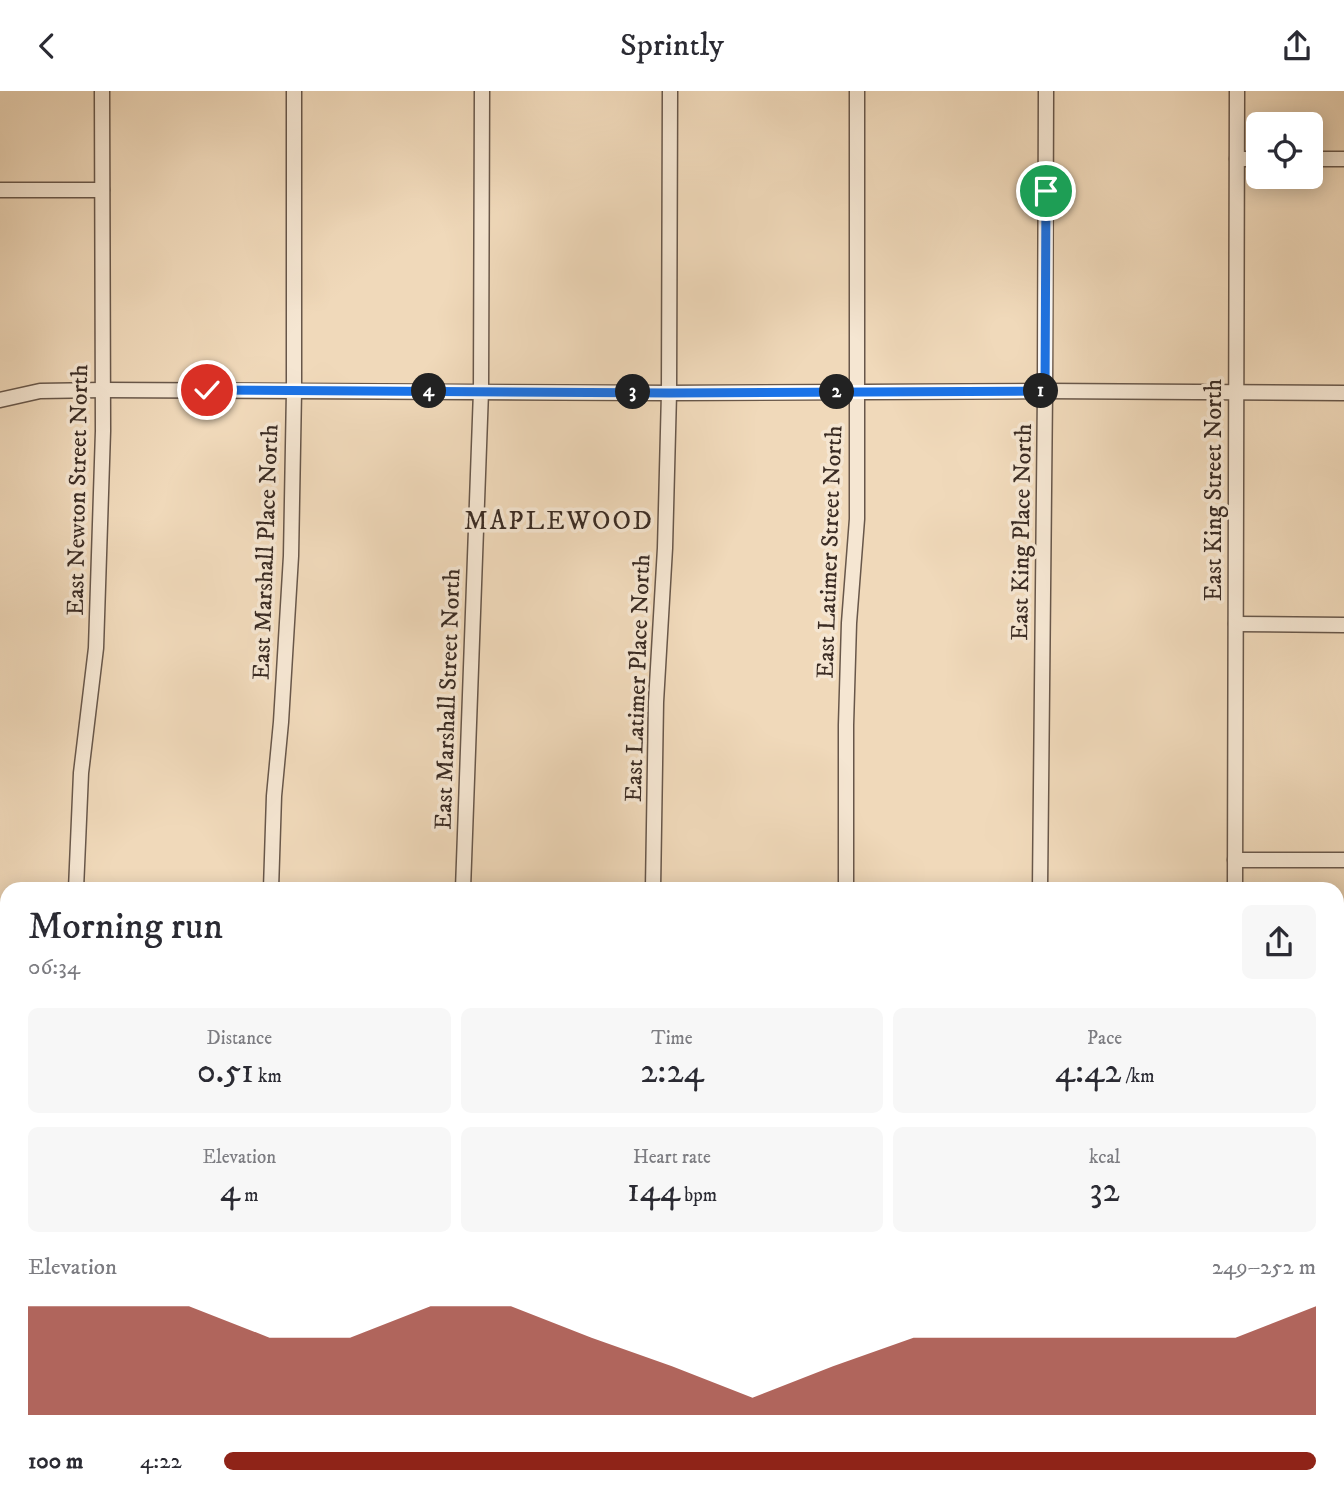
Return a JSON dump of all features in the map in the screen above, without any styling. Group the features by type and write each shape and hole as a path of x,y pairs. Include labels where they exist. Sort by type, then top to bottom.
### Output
{"street":[{"name":"East Newton Street North","path":"76,882 81,773 96,648 103,390 102,91"},
{"name":"East Marshall Place North","path":"271,882 274,796 291,555 294,91"},
{"name":"East Marshall Street North","path":"463,882 481,391 482,91"},
{"name":"East Latimer Place North","path":"653,882 656,702 665,548 669,393 670,91"},
{"name":"East Latimer Street North","path":"846,882 849,623 857,519 858,91"},
{"name":"East King Place North","path":"1040,882 1046,91"},
{"name":"East King Street North","path":"1235,882 1237,91"},
{"path":"1237,159 1246,159"},
{"path":"1323,159 1344,159"},
{"path":"0,190 102,190"},
{"path":"0,400 40,391 103,390 1344,393"},
{"path":"1236,624 1344,625"},
{"path":"1235,860 1344,860"}],"district":[{"name":"MAPLEWOOD","path":"559,520"}],"route":[{"path":"207,390 669,393 1045,391 1046,191"}]}
